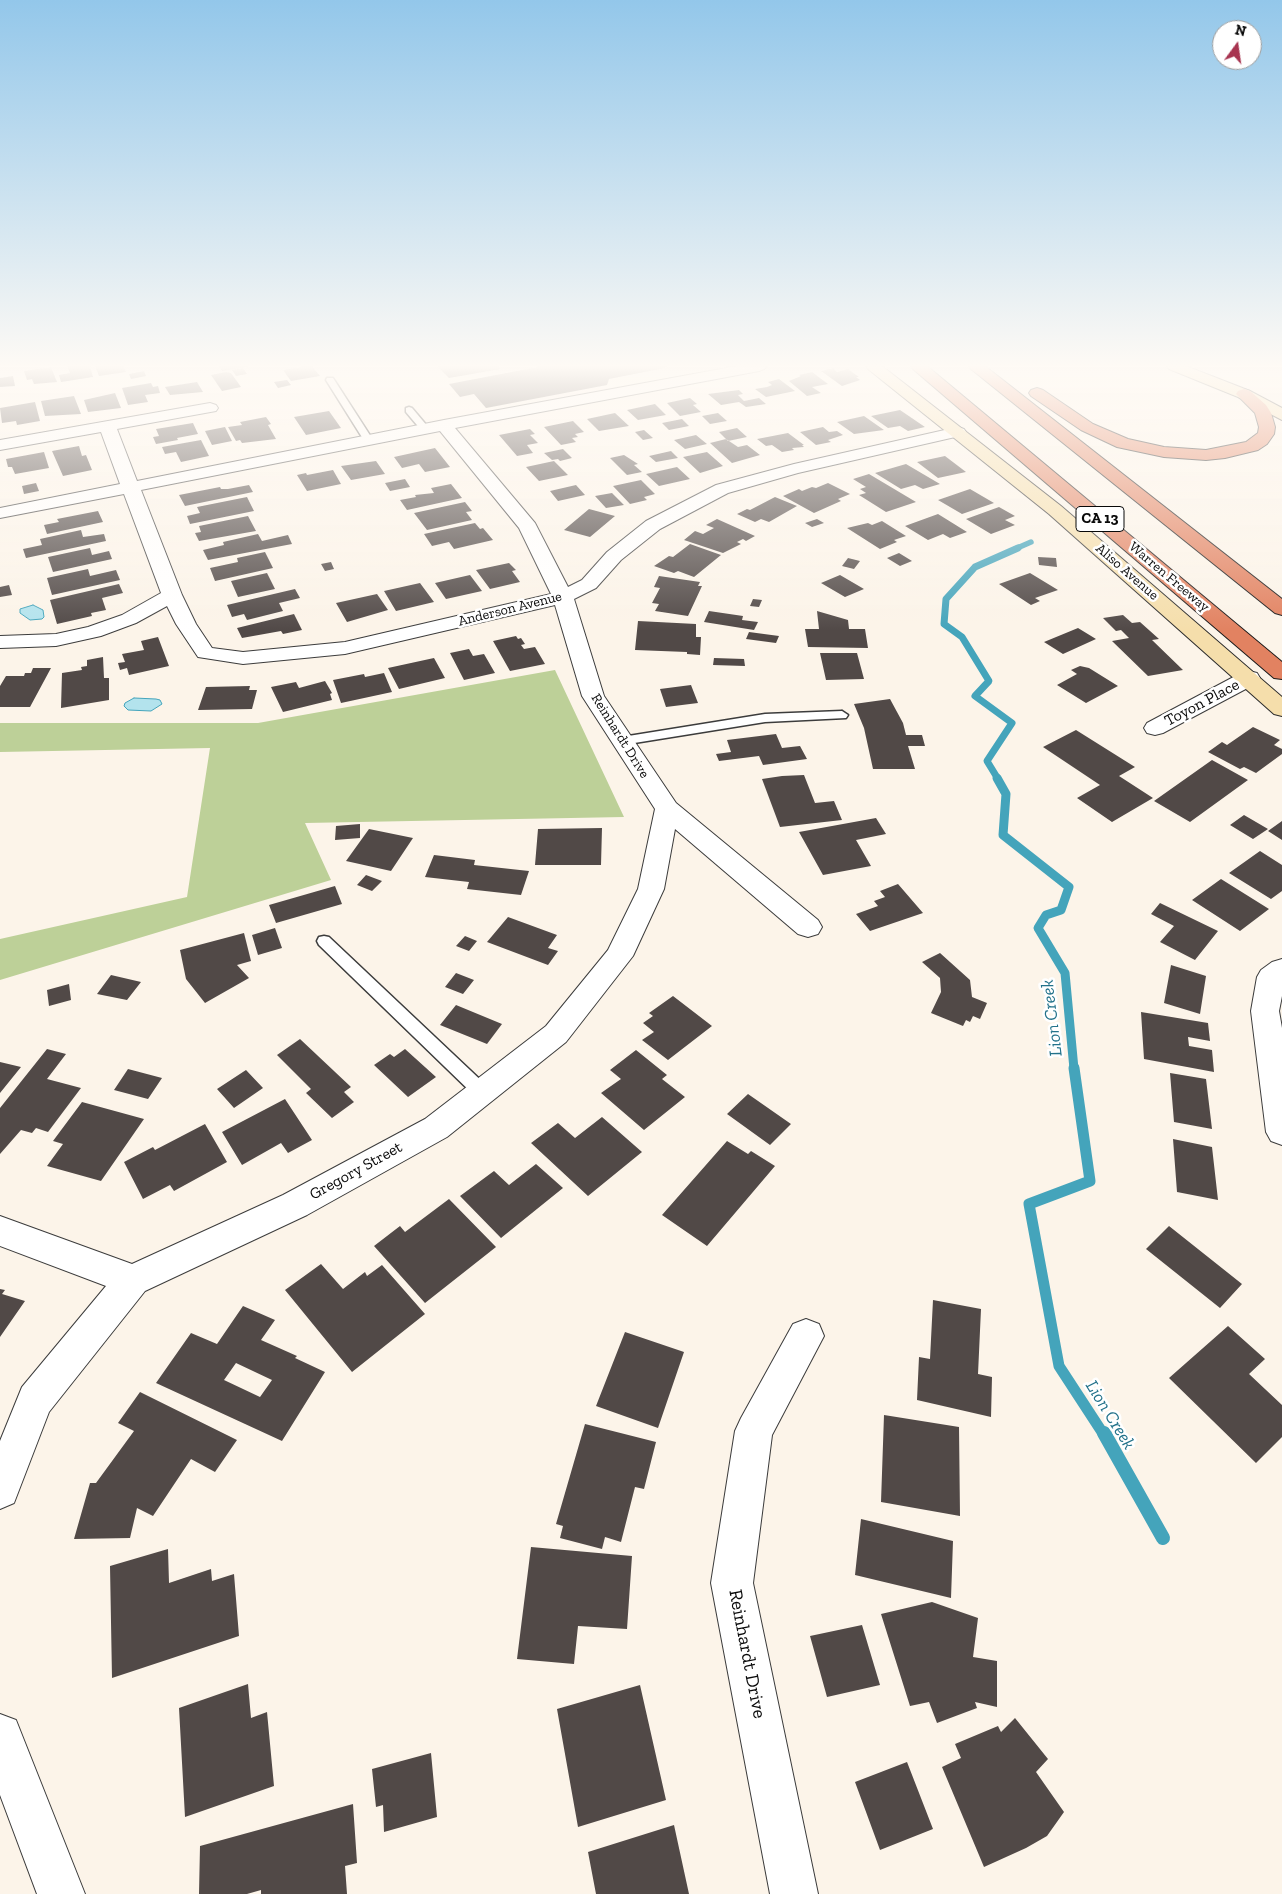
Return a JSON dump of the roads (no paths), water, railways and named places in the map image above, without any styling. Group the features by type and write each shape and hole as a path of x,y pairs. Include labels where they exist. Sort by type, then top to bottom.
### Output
{"highway":[{"name":"Warren Freeway","path":"1023,454 1282,673"},
{"name":"CA 13","path":"1087,454 1282,609"},
{"path":"1196,454 1212,454"}],"main road":[{"name":"Aliso Avenue","path":"986,454 1055,510 1282,709"}],"street":[{"path":"0,642 56,640 94,632 129,619 172,595 119,454"},
{"path":"0,514 295,454"},
{"name":"Reinhardt Drive","path":"460,454 528,527 563,598 593,696 668,809 808,927"},
{"name":"Anderson Avenue","path":"172,595 186,624 205,653 242,658 345,648 563,598 589,584 614,556 653,525 722,489 794,468 856,454"},
{"name":"Toyon Place","path":"1155,728 1248,678"},
{"name":"Gregory Street","path":"0,1489 36,1400 133,1280 295,1205 436,1128 556,1034 619,956 651,890 668,809"},
{"path":"1282,969 1271,977 1265,1010 1282,1132"},
{"path":"0,1231 133,1280"},
{"name":"Reinhardt Drive","path":"794,1894 732,1583 754,1431 806,1336"},
{"path":"1,1741 61,1894"}],"lane":[{"path":"622,741 765,718 842,715"},
{"path":"324,942 482,1092"}],"water":[{"path":"33,605 43,610 44,617 42,619 30,620 20,613 20,609"},
{"path":"134,698 156,699 160,700 162,704 151,711 128,710 124,706 125,703"}],"waterway":[{"name":"Lion Creek","path":"1015,549 1031,542"},
{"name":"Lion Creek","path":"998,779 987,761 1012,723 975,696 989,681 962,637 944,624 946,599 975,567 1018,548"},
{"name":"Lion Creek","path":"997,778 1006,794 1003,835 1069,887 1061,910 1046,915 1038,928 1065,973 1074,1069"},
{"name":"Lion Creek","path":"1074,1068 1090,1181 1029,1204 1059,1366 1104,1435"},
{"name":"Lion Creek","path":"1104,1433 1163,1538"}]}
